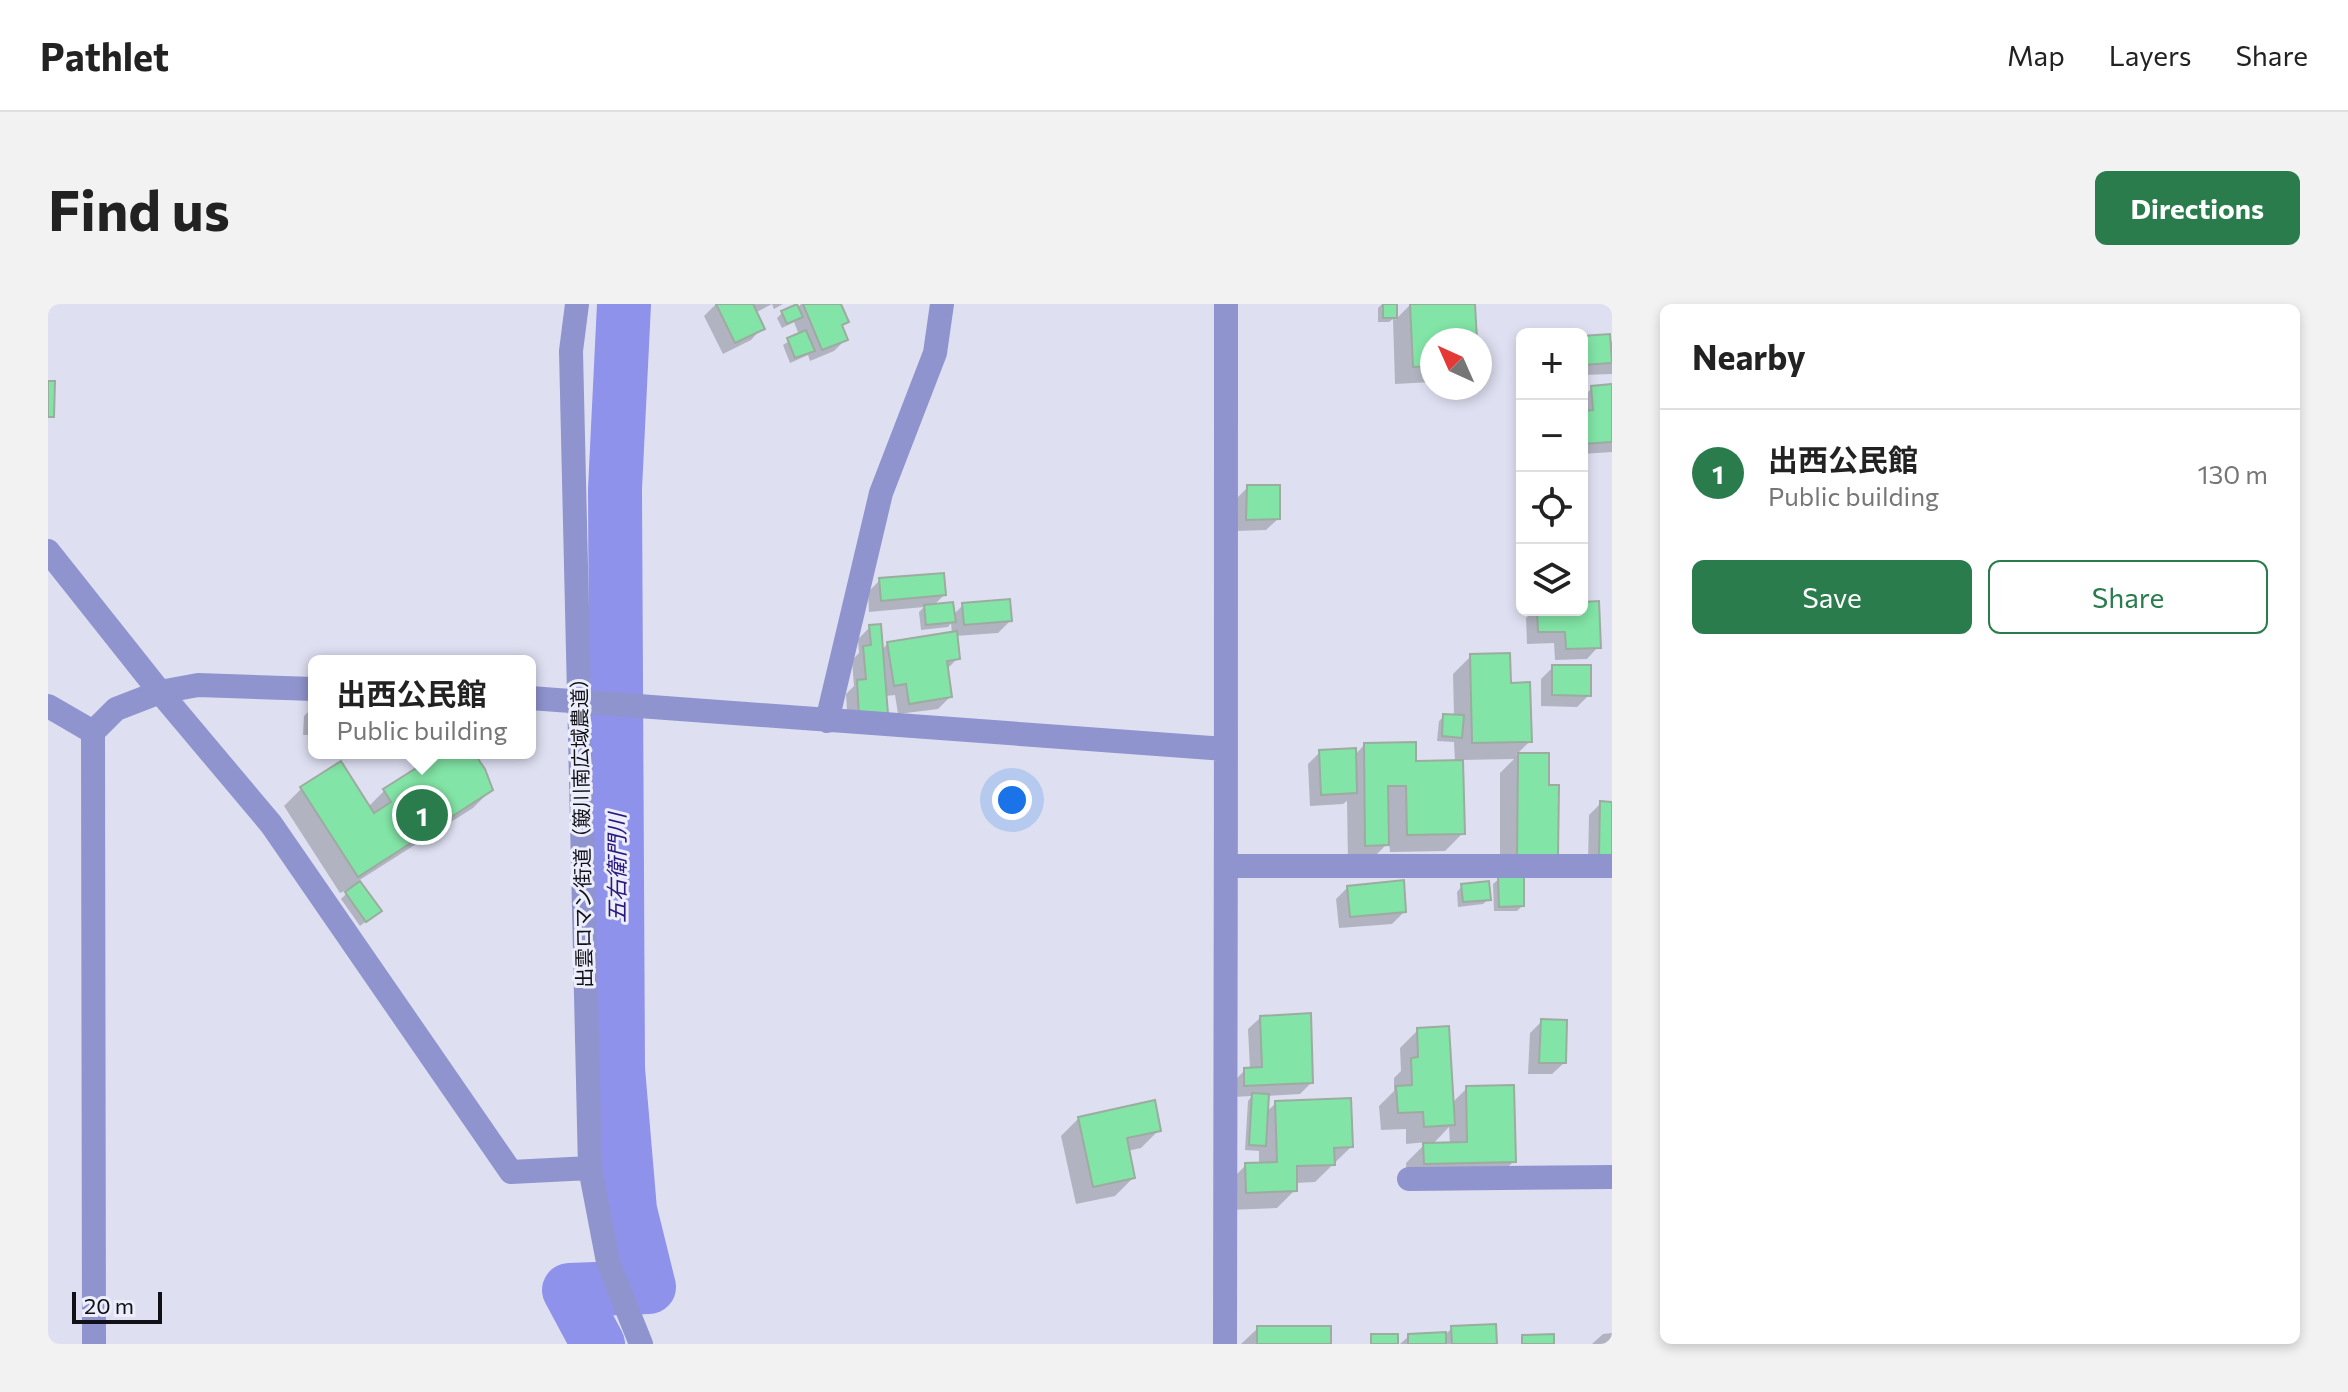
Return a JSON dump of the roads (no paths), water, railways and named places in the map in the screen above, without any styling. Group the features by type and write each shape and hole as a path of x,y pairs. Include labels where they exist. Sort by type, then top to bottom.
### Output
{"street":[{"name":"出雲ロマン街道（簸川南広域農道）","path":"577,304 571,351 590,1168 608,1262 641,1344"},
{"path":"827,721 881,493 935,353 942,304"},
{"path":"1225,1344 1228,866 1225,749 1226,304"},
{"path":"48,551 160,692 271,824 511,1172 590,1168"},
{"path":"94,1344 93,732 116,709 160,692 198,685 308,689"},
{"path":"536,698 1225,749"},
{"path":"48,706 93,732"},
{"path":"1228,866 1612,866"},
{"path":"1409,1179 1612,1177"}],"waterway":[{"name":"五右衛門川","path":"598,1344 569,1290 649,1287 630,1210 618,1069 615,489 624,304"}],"place":[{"name":"出西公民館","path":"422,815"}]}
